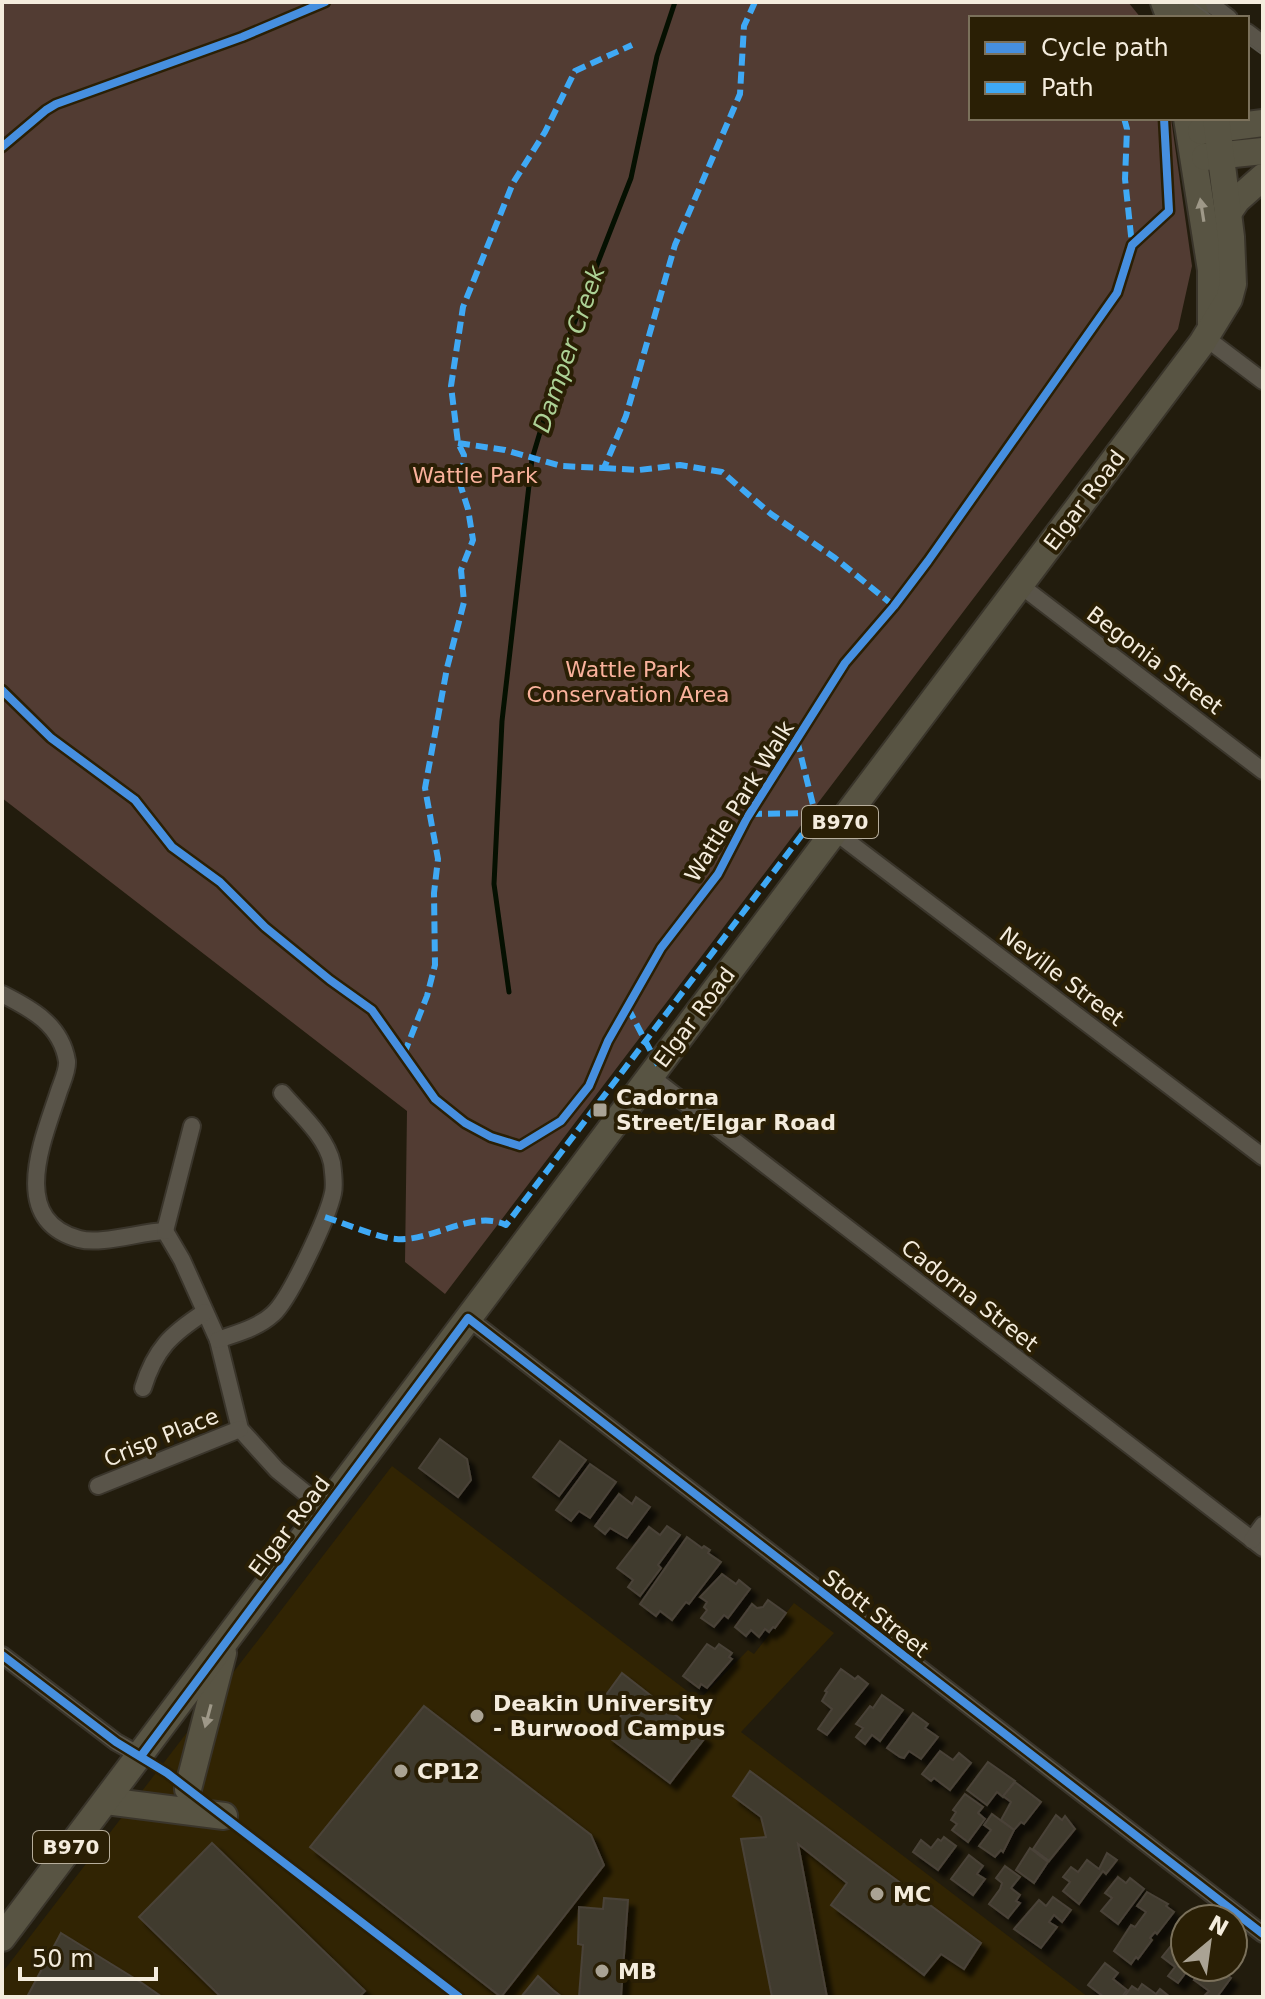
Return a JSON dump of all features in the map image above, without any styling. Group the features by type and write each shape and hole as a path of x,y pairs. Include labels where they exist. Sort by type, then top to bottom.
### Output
{"main road":[{"path":"1194,159 1218,134 1255,121"},
{"path":"1209,332 1211,270 1188,125 1263,151"},
{"name":"Elgar Road","path":"2,1938 1209,332 1229,299 1233,284 1233,252 1218,134"},
{"path":"1228,213 1237,200 1263,177"},
{"path":"188,1789 226,1641"},
{"path":"106,1801 224,1816"}],"street":[{"path":"1208,2 1226,16"},
{"path":"1209,332 1263,381"},
{"name":"Begonia Street","path":"1020,585 1263,771"},
{"name":"Neville Street","path":"834,831 1263,1157"},
{"path":"2,994 34,1009 58,1035 68,1064 38,1158 34,1190 42,1213 60,1231 82,1240 165,1231"},
{"name":"Cadorna Street","path":"650,1076 1258,1544"},
{"path":"218,1340 254,1327 274,1313 286,1296 325,1217 334,1191 331,1161 316,1132 282,1093"},
{"path":"192,1126 165,1231 182,1260 218,1340 240,1429 277,1470 324,1508"},
{"path":"143,1388 150,1363 174,1332 205,1312"},
{"name":"Stott Street","path":"468,1318 1263,1934"},
{"name":"Crisp Place","path":"98,1486 240,1429"},
{"path":"1258,1544 1263,1525"},
{"path":"2,1655 116,1742 141,1756"}],"shaded area":[{"name":"Deakin University - Burwood Campus","path":"392,1466 699,1700 748,1650 754,1654 794,1603 834,1633 741,1732 1088,1997 2,1997 2,1973"}],"green space":[{"name":"Wattle Park","path":"2,2 1128,2 1139,16 969,16 969,120 1171,120 1192,266 1178,329 445,1294 405,1262 407,1111 2,798"}],"building":[{"path":"440,1439 467,1459 471,1480 458,1497 419,1468"},
{"path":"560,1441 586,1460 559,1496 533,1477"},
{"path":"590,1464 616,1482 590,1518 579,1511 571,1521 556,1510"},
{"path":"619,1494 632,1504 636,1497 650,1507 627,1538 610,1528 605,1534 595,1526"},
{"path":"667,1526 680,1535 640,1596 628,1587 633,1580 617,1568 649,1527 660,1535"},
{"path":"687,1537 710,1550 708,1553 721,1562 689,1604 686,1602 672,1620 660,1611 656,1616 640,1604"},
{"path":"722,1574 736,1584 739,1580 750,1589 728,1618 724,1615 714,1627 701,1618 707,1610 704,1607 707,1602 700,1597"},
{"path":"768,1600 786,1613 775,1628 769,1632 765,1629 759,1637 751,1630 746,1636 735,1627 752,1604 757,1608 763,1607"},
{"path":"707,1644 715,1649 719,1644 732,1653 729,1657 732,1659 707,1688 701,1684 699,1688 683,1676"},
{"path":"841,1669 868,1684 827,1735 818,1729 832,1709 822,1701 825,1691"},
{"path":"622,1673 705,1738 670,1783 607,1736 622,1714 603,1699"},
{"path":"882,1695 903,1710 880,1741 872,1735 865,1744 856,1737 863,1728 856,1724"},
{"name":"CP12","path":"424,1706 591,1835 604,1865 501,1997 310,1847"},
{"path":"913,1713 928,1724 925,1728 938,1737 921,1759 909,1751 904,1758 900,1757 887,1748"},
{"path":"940,1751 953,1760 959,1753 971,1763 950,1790 934,1778 931,1781 922,1774"},
{"path":"988,1762 1015,1781 1003,1797 997,1792 987,1805 967,1790"},
{"name":"MC","path":"750,1771 981,1943 964,1969 941,1954 924,1975 831,1905 847,1883 798,1844 827,1997 772,1997 741,1839 766,1837 761,1817 733,1796"},
{"path":"1015,1782 1041,1802 1024,1824 1021,1822 1014,1830 1001,1820 1011,1802 1003,1796"},
{"path":"965,1794 983,1807 978,1813 985,1819 968,1842 952,1830 957,1824 951,1820 956,1812 953,1810"},
{"path":"992,1814 1014,1830 1003,1852 1001,1850 995,1857 979,1846 991,1830 984,1825"},
{"path":"1056,1815 1062,1820 1065,1816 1075,1829 1049,1861 1033,1849"},
{"path":"944,1837 956,1846 938,1870 913,1852 921,1840 931,1848"},
{"path":"212,1843 365,1991 359,1997 221,1997 139,1917"},
{"path":"1030,1848 1048,1862 1034,1883 1016,1870"},
{"path":"1107,1853 1117,1860 1106,1874 1103,1871 1079,1904 1063,1891 1070,1882 1063,1877 1071,1867 1078,1872 1087,1860 1099,1869"},
{"path":"969,1855 983,1866 977,1874 985,1879 973,1895 951,1879"},
{"path":"1005,1866 1020,1877 1011,1888 1020,1895 1016,1901 1020,1903 1008,1918 989,1904 1000,1889 1002,1883 996,1878"},
{"path":"1118,1877 1126,1883 1130,1878 1144,1889 1118,1924 1101,1911 1112,1898 1105,1893"},
{"path":"1147,1892 1168,1904 1169,1918 1131,1964 1114,1951 1131,1925 1135,1927 1146,1912 1137,1906"},
{"path":"1053,1897 1071,1910 1062,1922 1054,1915 1049,1922 1057,1927 1041,1948 1014,1929 1039,1900 1046,1906"},
{"name":"MB","path":"604,1898 628,1900 621,1997 579,1997 583,1945 578,1944 579,1907 603,1909"},
{"path":"61,1933 142,1983 162,1997 27,1997"},
{"path":"1169,1948 1169,1962 1162,1957"},
{"path":"1105,1963 1118,1973 1113,1979 1127,1990 1122,1997 1104,1997 1088,1985"},
{"name":"MB","path":"538,1976 553,1990 562,1997 521,1997"},
{"path":"1198,1983 1227,1983 1217,1997 1205,1995 1209,1991"},
{"path":"1142,1984 1156,1994 1160,1989 1170,1997 1124,1997 1132,1986 1138,1990"}],"waterway":[{"name":"Damper Creek","path":"509,992 494,884 502,721 532,459 568,339 631,178 657,56 675,2"}],"tram line":[{"path":"1192,2 1211,16"},
{"path":"1249,44 1263,55"}],"marked path":[{"path":"458,443 505,450 561,466 604,468 626,416 675,245 740,94 744,26 755,2"},
{"path":"404,1054 427,996 435,965 434,893 438,859 425,788 447,668 464,602 461,570 473,540 461,487 464,455 458,443 451,386 463,307 513,183 545,132 575,71 632,45"},
{"path":"1125,120 1125,179 1132,245"},
{"path":"604,468 639,470 680,465 722,472 771,514 835,558 894,606"},
{"path":"797,740 815,813 834,831"},
{"path":"750,814 815,813"},
{"path":"325,1217 396,1239 410,1239 480,1221 506,1225 817,815"},
{"path":"628,1008 658,1065"}],"cycle path":[{"path":"2,147 56,104 242,37 325,2"},
{"name":"Wattle Park Walk","path":"2,690 51,738 135,800 172,847 220,882 265,927 330,980 372,1010 435,1099 465,1123 491,1137 520,1146 561,1121 589,1086 608,1041 661,948 718,874 747,818 845,663 928,561 1117,293 1132,245 1169,211 1164,120"},
{"path":"141,1756 468,1318 1263,1934"},
{"path":"2,1655 116,1742 167,1773 459,1997"}],"place":[{"name":"Cadorna Street/Elgar Road","path":"600,1110"},
{"name":"Deakin University - Burwood Campus","path":"477,1716"},
{"name":"CP12","path":"401,1771"},
{"name":"MC","path":"877,1894"},
{"name":"MB","path":"602,1971"}],"park label":[{"name":"Wattle Park Conservation Area","path":"628,682"}]}
